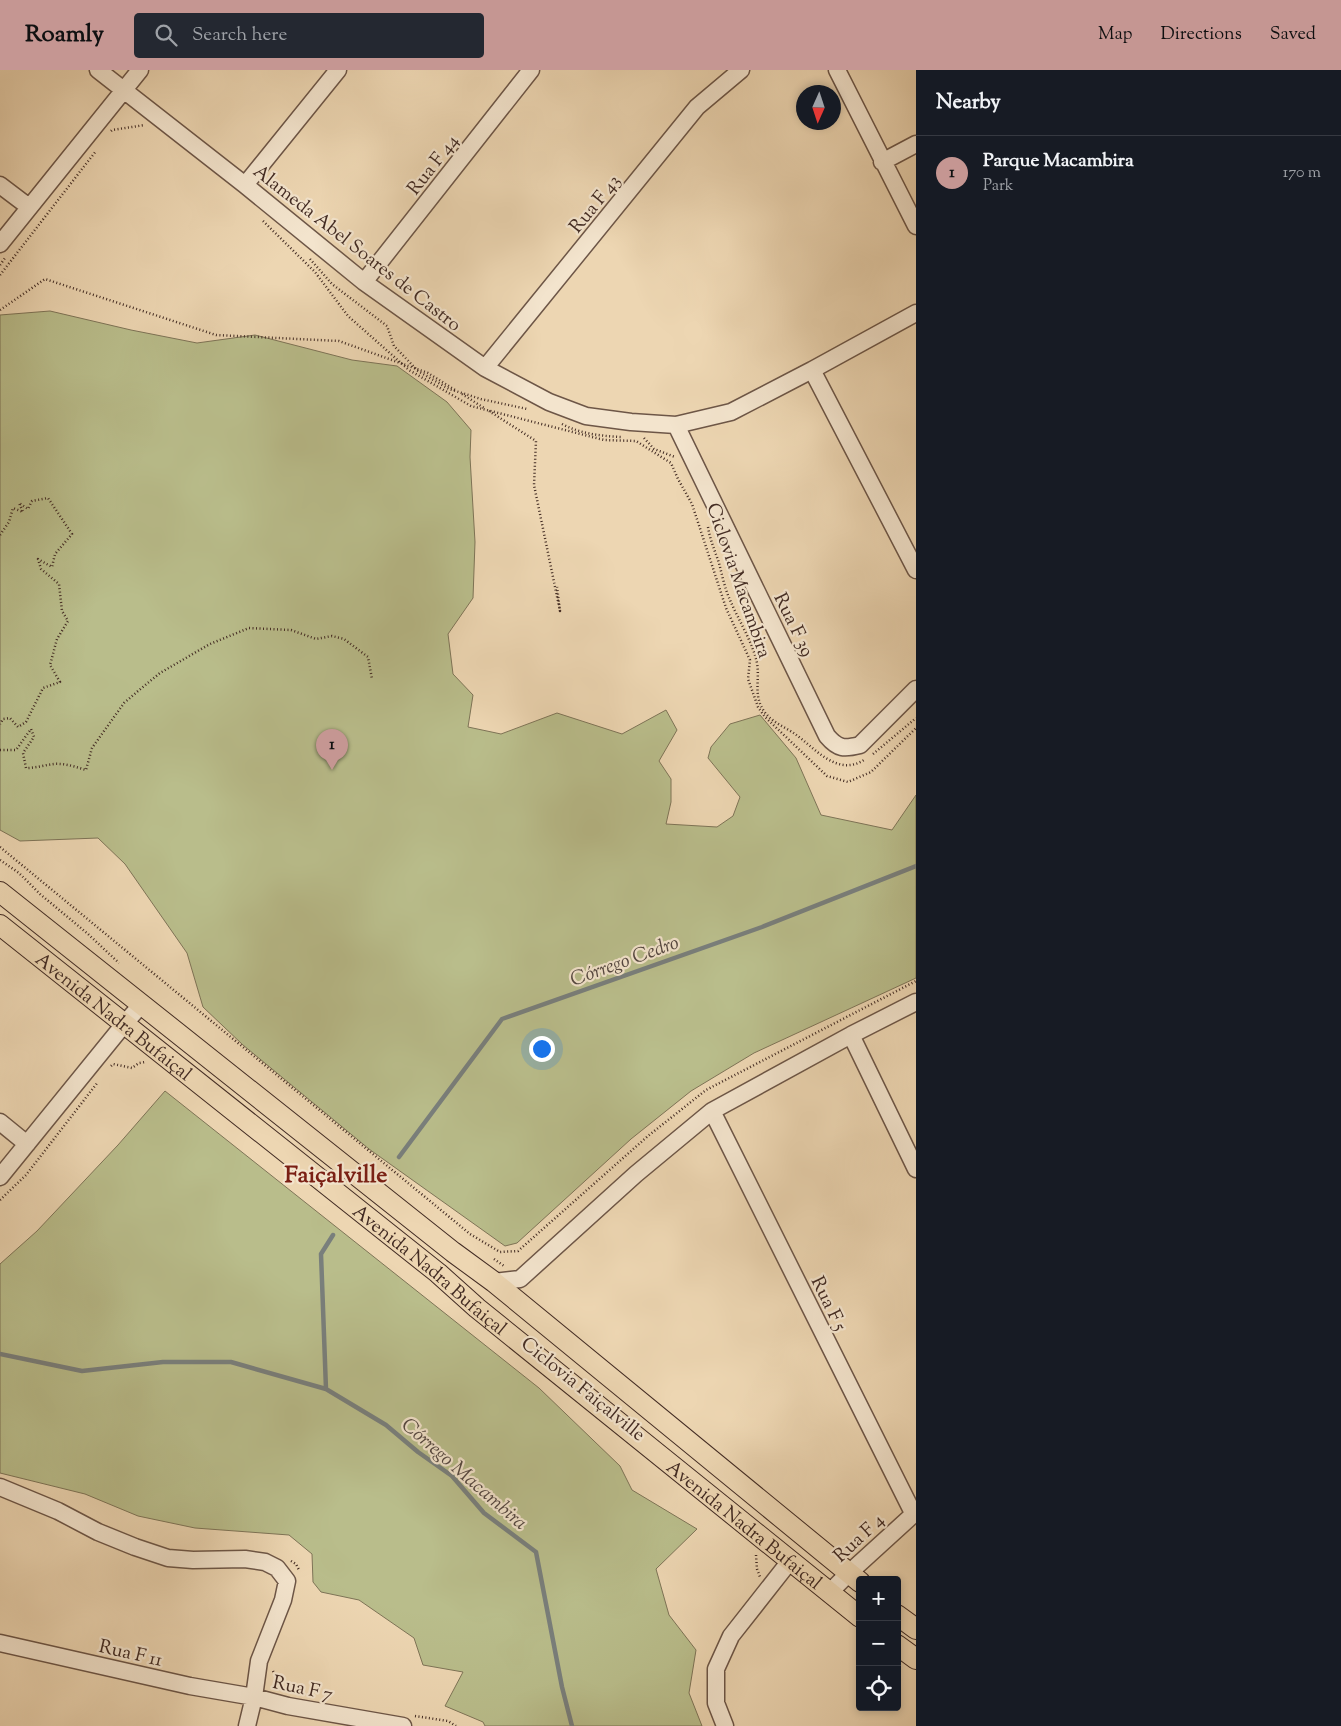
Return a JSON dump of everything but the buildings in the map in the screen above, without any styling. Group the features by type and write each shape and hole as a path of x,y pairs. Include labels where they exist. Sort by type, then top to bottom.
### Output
{"main road":[{"name":"Avenida Nadra Bufaiçal","path":"0,892 453,1252 494,1282 854,1577"},
{"name":"Avenida Nadra Bufaiçal","path":"0,925 438,1273 485,1314 856,1614"},
{"path":"901,1617 916,1628"},
{"path":"901,1648 916,1659"}],"street":[{"name":"Alameda Abel Soares de Castro","path":"98,70 245,185 364,282 485,368 548,402 586,416 676,425 731,412 916,313"},
{"path":"5,249 29,206 140,70"},
{"path":"245,185 338,70"},
{"name":"Rua F 44","path":"364,282 531,70"},
{"name":"Rua F 43","path":"485,368 697,107 741,70"},
{"path":"837,70 916,226"},
{"path":"882,162 916,144"},
{"path":"0,186 29,206"},
{"path":"812,370 916,570"},
{"name":"Rua F 39","path":"676,425 827,736 835,745 847,748 860,745 916,689"},
{"path":"494,1282 520,1279 636,1174 712,1111 851,1035 916,1002"},
{"path":"0,1177 142,1004"},
{"path":"851,1035 916,1169"},
{"name":"Rua F 5","path":"712,1111 914,1513"},
{"path":"0,1122 27,1144"},
{"path":"0,1487 58,1511 98,1532 168,1558 194,1560 245,1559 265,1562 293,1577"},
{"name":"Rua F 4","path":"829,1593 854,1577 914,1513"},
{"path":"725,1726 716,1704 716,1669 731,1636 790,1561"},
{"name":"Rua F 7","path":"293,1577 258,1661 254,1697 288,1706 406,1721"},
{"name":"Rua F 11","path":"0,1643 190,1686 254,1697"},
{"path":"247,1726 254,1697"}],"path":[{"path":"106,137 112,130 146,124"},
{"path":"106,132 111,127"},
{"path":"86,157 96,145"},
{"path":"0,275 100,145"},
{"path":"262,220 315,272 348,316 408,370 471,406 604,440 636,441 672,463 678,479 692,504 726,608 750,660 748,679 758,707 766,717 828,776 848,782 871,772 916,728"},
{"path":"0,265 5,249"},
{"path":"306,255 332,284 387,326 394,346 418,371 449,389 481,399 530,409"},
{"path":"0,310 45,279 216,335 339,341 428,373 536,441 534,485 560,611 557,586"},
{"path":"556,422 572,430 593,434 644,437 654,449 675,457 677,463"},
{"path":"0,535 9,522 13,508 23,512 19,502 28,509 32,501 48,498 72,534 55,554 52,567 38,559 41,569 59,584 62,611 68,621 57,639 50,664 60,682 43,688 26,722 18,727 10,718 3,719 0,724"},
{"name":"Ciclovia Macambira","path":"708,524 710,542 729,598 745,631 757,663 758,700 766,714 832,762 847,766 859,763 874,754 916,718"},
{"path":"0,750 16,750 31,729 34,737 23,753 26,768 38,768 55,764 86,770 92,748 124,703 160,674 210,644 249,628 291,630 316,639 332,636 344,640 368,657 372,679"},
{"path":"0,847 470,1234 500,1252 518,1251 648,1136 706,1090 916,982"},
{"path":"109,1067 113,1064 132,1068 139,1063 150,1061"},
{"path":"0,1200 26,1175 99,1081"},
{"path":"752,1548 756,1556 757,1569 761,1580"},
{"path":"289,1559 296,1564 293,1577"},
{"path":"273,1667 273,1673 280,1685 292,1692"},
{"path":"406,1721 448,1721 456,1726"}],"green space":[{"path":"50,311 197,343 255,335 352,360 397,366 447,402 471,430 470,457 475,542 473,598 448,634 453,674 473,695 468,727 501,734 557,713 622,734 666,710 677,730 659,761 671,779 671,802 666,824 717,827 733,816 740,797 708,758 711,747 730,724 760,715 796,758 821,815 892,830 916,795 916,978 754,1053 691,1091 631,1139 517,1243 505,1246 369,1149 243,1045 203,1007 187,953 125,864 98,838 20,841 0,830 0,315"},
{"path":"165,1091 539,1388 620,1466 632,1490 697,1529 656,1569 669,1615 696,1650 689,1693 702,1726 485,1726 483,1722 445,1706 463,1672 423,1665 414,1638 359,1600 321,1592 313,1582 312,1554 289,1535 195,1528 138,1516 85,1494 0,1473 0,1264 37,1231 118,1145"}],"waterway":[{"name":"Córrego Cedro","path":"399,1157 502,1019 762,927 916,866"},
{"name":"Córrego Cedro","path":"326,1389 321,1254 333,1235"},
{"name":"Córrego Macambira","path":"0,1354 82,1371 163,1362 231,1362 326,1389 386,1425 418,1452 452,1476 484,1513 536,1552 562,1687 572,1726"}],"place":[{"name":"Parque Macambira","path":"332,770"}],"district":[{"name":"Faiçalville","path":"336,1174"}]}
